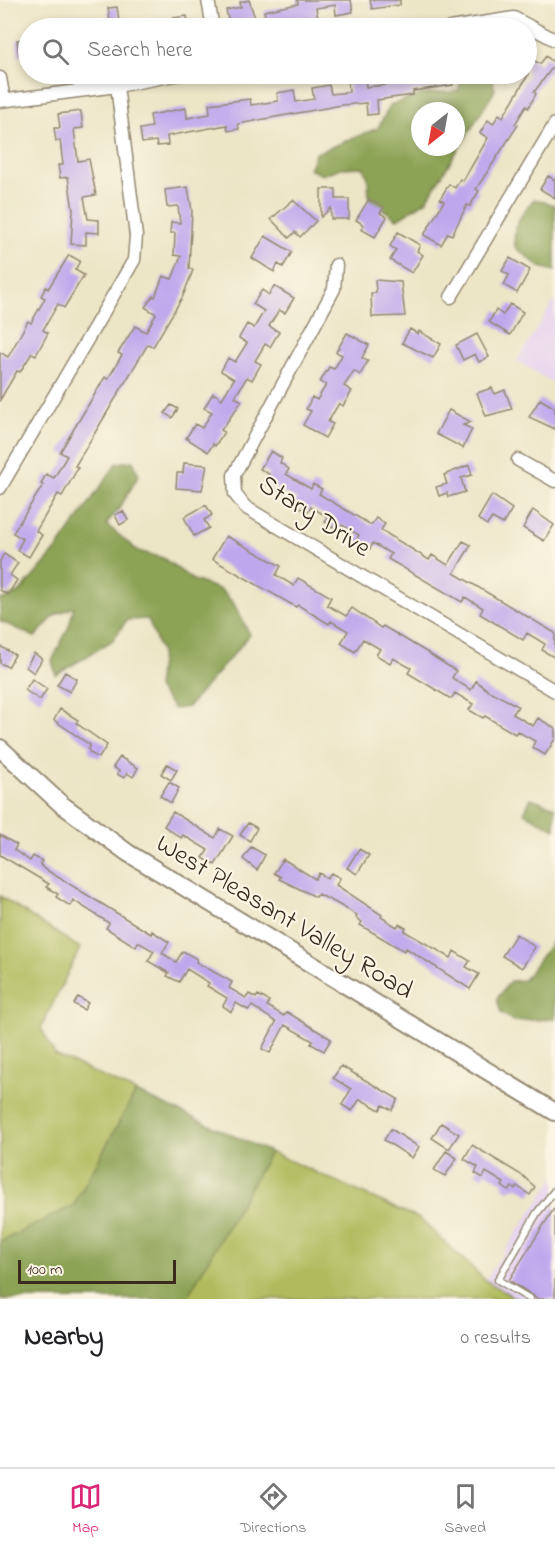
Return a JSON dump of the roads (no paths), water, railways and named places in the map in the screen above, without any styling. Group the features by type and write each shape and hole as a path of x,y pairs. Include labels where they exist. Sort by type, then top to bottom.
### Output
{"main road":[{"name":"West Pleasant Valley Road","path":"0,748 61,804 128,853 555,1112"}],"street":[{"path":"208,0 211,18"},
{"path":"537,30 555,40"},
{"path":"0,78 2,100 128,84"},
{"path":"0,488 134,260 136,236 117,86"},
{"path":"451,297 551,140 555,124"},
{"name":"Stary Drive","path":"336,265 334,289 234,475 236,494 245,507 555,691"},
{"path":"518,460 555,481"}],"lane":[{"path":"530,1299 498,1280 537,1214 555,1190"}]}
